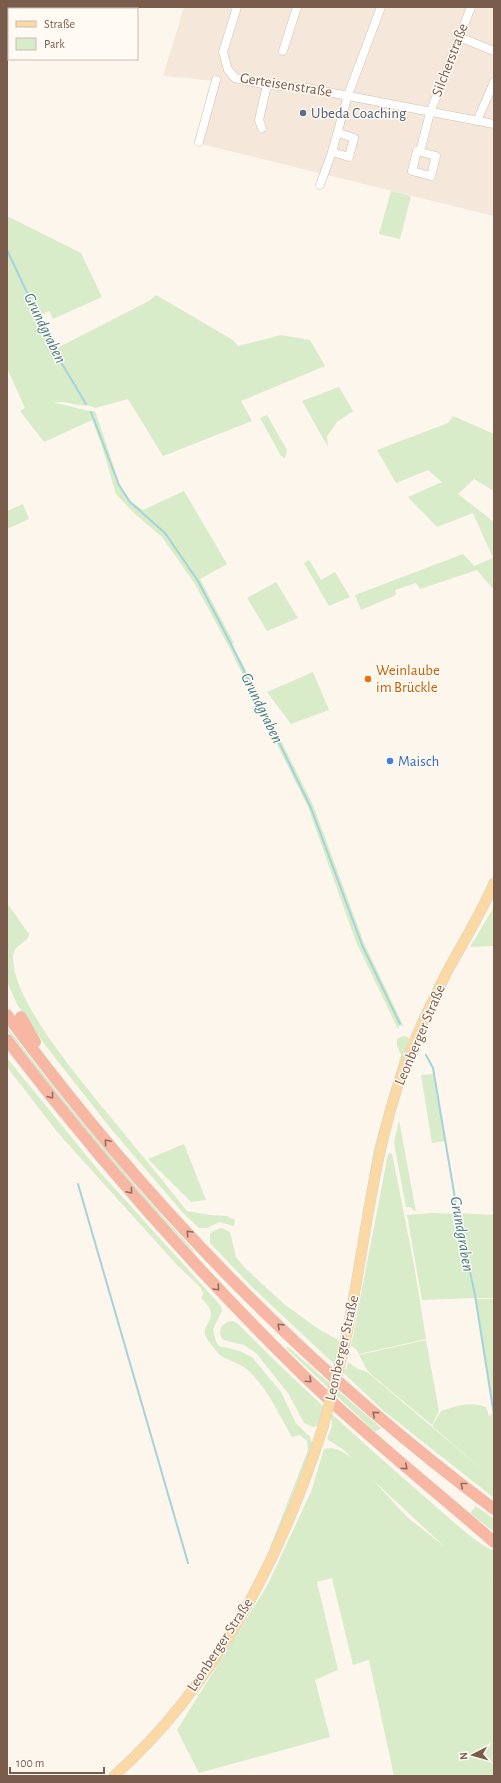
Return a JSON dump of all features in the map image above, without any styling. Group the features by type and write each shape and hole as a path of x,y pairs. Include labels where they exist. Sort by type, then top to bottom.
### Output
{"highway":[{"path":"7,1015 54,1076 138,1178 250,1298 362,1403 494,1509"},
{"path":"21,1017 54,1076"},
{"path":"7,1040 60,1108 151,1216 234,1306 355,1423 401,1464 494,1542"},
{"path":"7,1051 27,1066"}],"main road":[{"name":"Leonberger Straße","path":"114,1776 139,1753 176,1712 202,1676 235,1626 262,1576 288,1521 323,1427 342,1356 378,1167 394,1098 413,1044 425,1016 494,883"}],"street":[{"name":"Gerteisenstraße","path":"237,7 223,52 228,70 235,78 267,85 307,88 348,95 430,113 494,124"},
{"path":"283,51 298,7"},
{"path":"348,95 381,7"},
{"name":"Silcherstraße","path":"430,113 471,7"},
{"path":"459,37 494,51"},
{"path":"199,142 216,80"},
{"path":"477,121 494,82"},
{"path":"262,128 259,120 267,85"},
{"name":"Gerteisenstraße","path":"320,185 338,133 348,95"},
{"path":"420,152 430,113"},
{"path":"332,152 349,157 354,138 338,133"}],"shaded area":[{"path":"184,7 494,7 494,216 197,143 214,81 163,76"}],"green space":[{"path":"391,191 411,196 400,239 379,234"},
{"path":"7,216 81,253 102,297 53,319 49,311 39,316 54,347 59,347 149,301 156,295 233,340 238,346 281,335 310,340 325,366 241,401 252,421 163,456 128,399 95,408 64,402 53,403 95,411 120,485 130,501 143,510 184,491 227,564 200,579 234,643 231,645 242,662 313,805 364,943 404,1027 400,1025 398,1029 356,942 308,807 228,645 195,584 162,537 135,514 116,494 102,446 92,420 44,442 20,411 25,408 7,368"},
{"path":"339,387 353,411 337,422 327,436 328,447 302,401"},
{"path":"267,415 287,450 285,458 281,456 260,418"},
{"path":"453,416 494,434 494,491 474,479 458,494 494,522 494,590 477,570 420,589 416,583 395,590 396,595 361,610 355,595 463,554 474,566 493,558 473,513 437,527 408,497 442,482 428,470 396,483 377,450 448,423"},
{"path":"23,504 29,519 7,529 7,511"},
{"path":"309,560 321,580 335,572 350,597 329,606 304,563"},
{"path":"276,582 298,618 267,631 247,598"},
{"path":"313,672 329,710 291,724 267,692"},
{"path":"7,903 29,934 26,940 15,949 13,958 16,976 24,996 50,1039 81,1081 187,1211 227,1216 235,1220 234,1226 219,1222 207,1228 199,1228 184,1214 112,1130 45,1045 17,1004 7,982"},
{"path":"494,907 494,946 470,947"},
{"path":"7,1027 75,1113 194,1251 193,1252 120,1171 29,1059 7,1030"},
{"path":"403,1036 408,1037 411,1042 364,1231 360,1230 374,1148 401,1055 397,1046 397,1039"},
{"path":"7,1058 99,1171 221,1306 222,1311 213,1329 216,1342 219,1346 240,1351 252,1357 281,1392 296,1423 310,1437 313,1446 299,1485 271,1549 269,1550 308,1450 307,1441 300,1435 292,1437 273,1403 257,1379 242,1366 219,1354 207,1339 205,1329 211,1316 211,1311 208,1305 201,1298 203,1294 201,1288 177,1265 58,1133 7,1067"},
{"path":"433,1074 445,1141 432,1143 421,1075"},
{"path":"399,1120 416,1212 410,1207 406,1207 394,1143"},
{"path":"184,1144 206,1200 191,1202 148,1159"},
{"path":"392,1153 414,1265 426,1339 359,1354 356,1349 351,1346 388,1154"},
{"path":"433,1213 457,1214 475,1298 422,1300 407,1215"},
{"path":"458,1213 494,1215 494,1298 476,1298"},
{"path":"222,1228 230,1232 236,1257 244,1267 284,1304 317,1328 340,1342 336,1361 346,1370 348,1362 358,1369 367,1372 490,1476 432,1426 441,1411 458,1406 469,1404 480,1405 486,1407 489,1416 493,1413 494,1498 385,1412 250,1285 210,1243 210,1234 215,1230"},
{"path":"476,1299 494,1299 494,1412"},
{"path":"233,1321 237,1323 309,1393 383,1461 481,1544 494,1550 494,1577 492,1578 494,1579 494,1776 394,1776 369,1660 353,1665 332,1578 317,1582 338,1670 315,1680 330,1737 199,1773 177,1730 267,1586 311,1492 324,1449 336,1449 352,1458 344,1450 327,1439 332,1426 332,1421 323,1412 319,1426 313,1427 304,1423 288,1393 256,1353 244,1345 223,1340 220,1334 221,1327 227,1322","holes":["372,1479 445,1547 407,1517"]},
{"path":"426,1340 439,1411 432,1425 374,1377 367,1370 359,1355"},
{"path":"288,1347 381,1428 375,1432 286,1348"},
{"path":"476,1506 494,1519 494,1532 470,1513"}],"waterway":[{"name":"Grundgraben","path":"7,250 55,352 86,404"},
{"name":"Grundgraben","path":"91,412 119,485 130,502 165,533 198,581 231,644 311,808 362,945 400,1024"},
{"name":"Grundgraben","path":"426,1055 433,1068 458,1216 475,1295 494,1415"},
{"path":"78,1184 188,1563"}],"place":[{"name":"Ubeda Coaching","path":"303,113"},
{"name":"Weinlaube im Brückle","path":"368,679"},
{"name":"Maisch","path":"390,761"}]}
